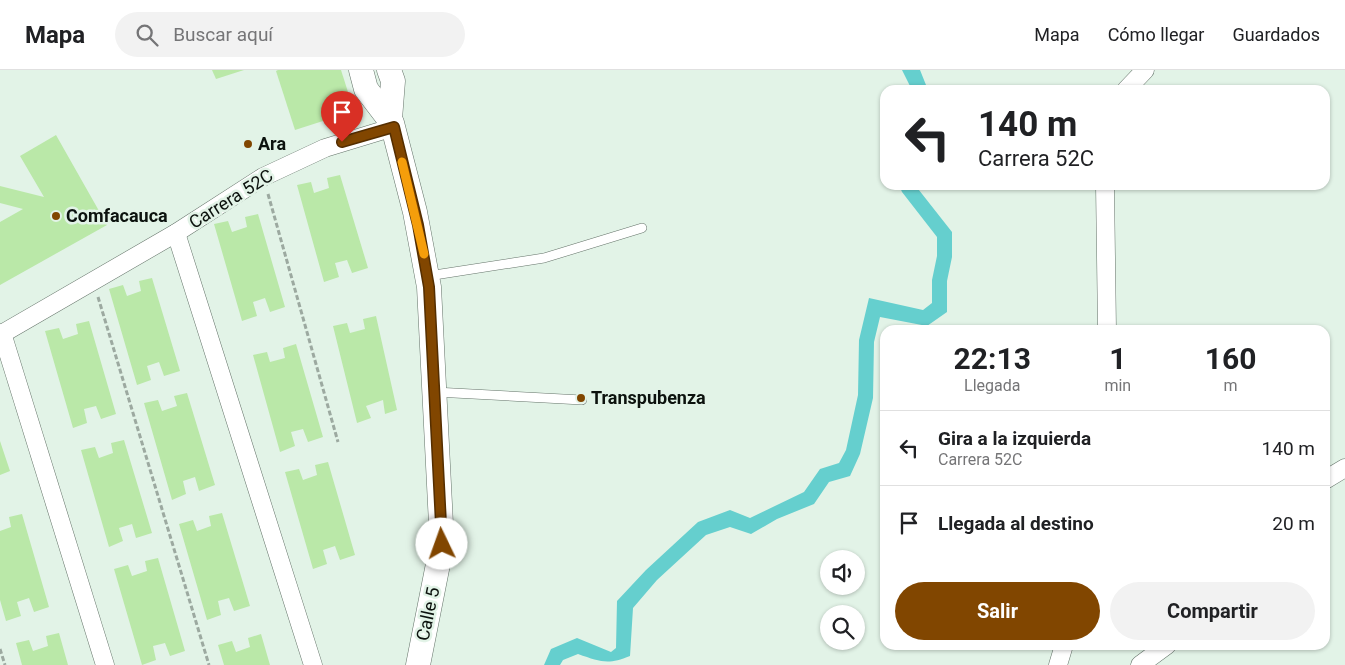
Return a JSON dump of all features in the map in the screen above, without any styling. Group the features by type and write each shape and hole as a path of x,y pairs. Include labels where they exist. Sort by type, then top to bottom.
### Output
{"main road":[{"name":"Calle 5","path":"361,70 366,89 392,123"},
{"name":"Calle 5","path":"389,70 393,81 392,123 415,212 427,276 433,327 442,544 418,665"}],"street":[{"path":"1131,85 1145,70"},
{"name":"Carrera 52C","path":"1,334 176,233 264,177 325,148 392,123"},
{"path":"1105,190 1107,325"},
{"path":"176,233 313,665"},
{"path":"1,334 105,665"},
{"path":"1330,477 1345,468"},
{"path":"1058,665 1062,650"},
{"path":"1140,665 1160,650"}],"lane":[{"path":"427,276 544,258 642,228"},
{"path":"435,392 582,400"}],"path":[{"path":"264,177 338,442"},
{"path":"93,282 209,665"},
{"path":"0,649 5,665"}],"water":[{"path":"902,70 920,70 926,85 910,85"},
{"path":"901,190 919,190 952,232 952,257 947,281 947,312 928,325 880,317 874,342 873,398 860,454 850,476 829,482 814,504 777,519 751,534 730,527 706,535 657,580 633,608 630,656 616,661 604,661 578,654 563,660 560,665 544,665 551,649 577,638 611,652 616,648 617,601 646,570 698,522 730,510 750,518 804,492 820,469 839,463 846,450 858,395 859,340 869,298 923,310 932,303 932,280 937,256 937,237"}],"building":[{"path":"212,70 244,70 216,79"},
{"path":"341,70 354,111 295,130 276,71"},
{"name":"Comfacauca","path":"56,135 107,225 0,285 0,222 23,209 0,203 0,186 44,197 20,156"},
{"path":"340,175 368,268 352,273 347,260 335,263 339,277 324,282 297,185 311,182 314,193 329,188 327,178"},
{"path":"258,214 285,307 270,312 265,298 253,302 257,316 242,321 214,224 228,221 232,232 247,227 245,217"},
{"path":"152,278 180,371 164,376 159,362 147,366 151,380 137,385 109,289 123,285 127,296 141,291 139,281"},
{"path":"376,316 397,410 385,414 383,400 366,406 371,418 357,423 333,326 347,323 350,333 365,329 363,319"},
{"path":"89,321 116,414 101,419 96,406 84,409 87,423 73,428 45,331 59,328 63,339 78,334 76,324"},
{"path":"296,344 323,437 308,442 303,429 291,432 295,446 280,452 253,355 267,352 270,362 285,358 283,348"},
{"path":"187,393 215,485 199,491 195,477 183,481 186,494 172,500 144,403 158,400 162,411 177,406 174,396"},
{"path":"124,440 152,533 136,538 132,524 119,528 123,541 109,547 81,450 95,447 99,458 113,453 111,443"},
{"path":"0,441 10,471 0,475"},
{"path":"328,462 355,555 340,560 335,546 323,550 327,564 313,569 285,472 299,469 303,480 317,475 315,465"},
{"path":"222,513 250,606 234,611 229,598 218,601 221,615 207,620 179,524 193,520 197,531 211,526 209,516"},
{"path":"22,514 49,607 34,612 29,598 17,602 21,616 6,621 0,600 0,531 11,527 9,517"},
{"path":"158,558 185,651 170,656 165,643 153,646 156,660 142,665 114,569 128,565 132,576 147,571 145,561"},
{"path":"59,633 68,665 22,665 16,643 29,640 33,651 48,646 46,636"},
{"path":"261,634 270,665 224,665 218,645 232,641 236,652 250,647 248,638"}],"slow traffic":[{"path":"402,162 424,254"}],"place":[{"name":"Ara","path":"248,144"},
{"name":"Comfacauca","path":"56,216"},
{"name":"Transpubenza","path":"581,398"}],"route":[{"path":"342,142 394,127 418,225 429,287 433,327 442,544"}]}
